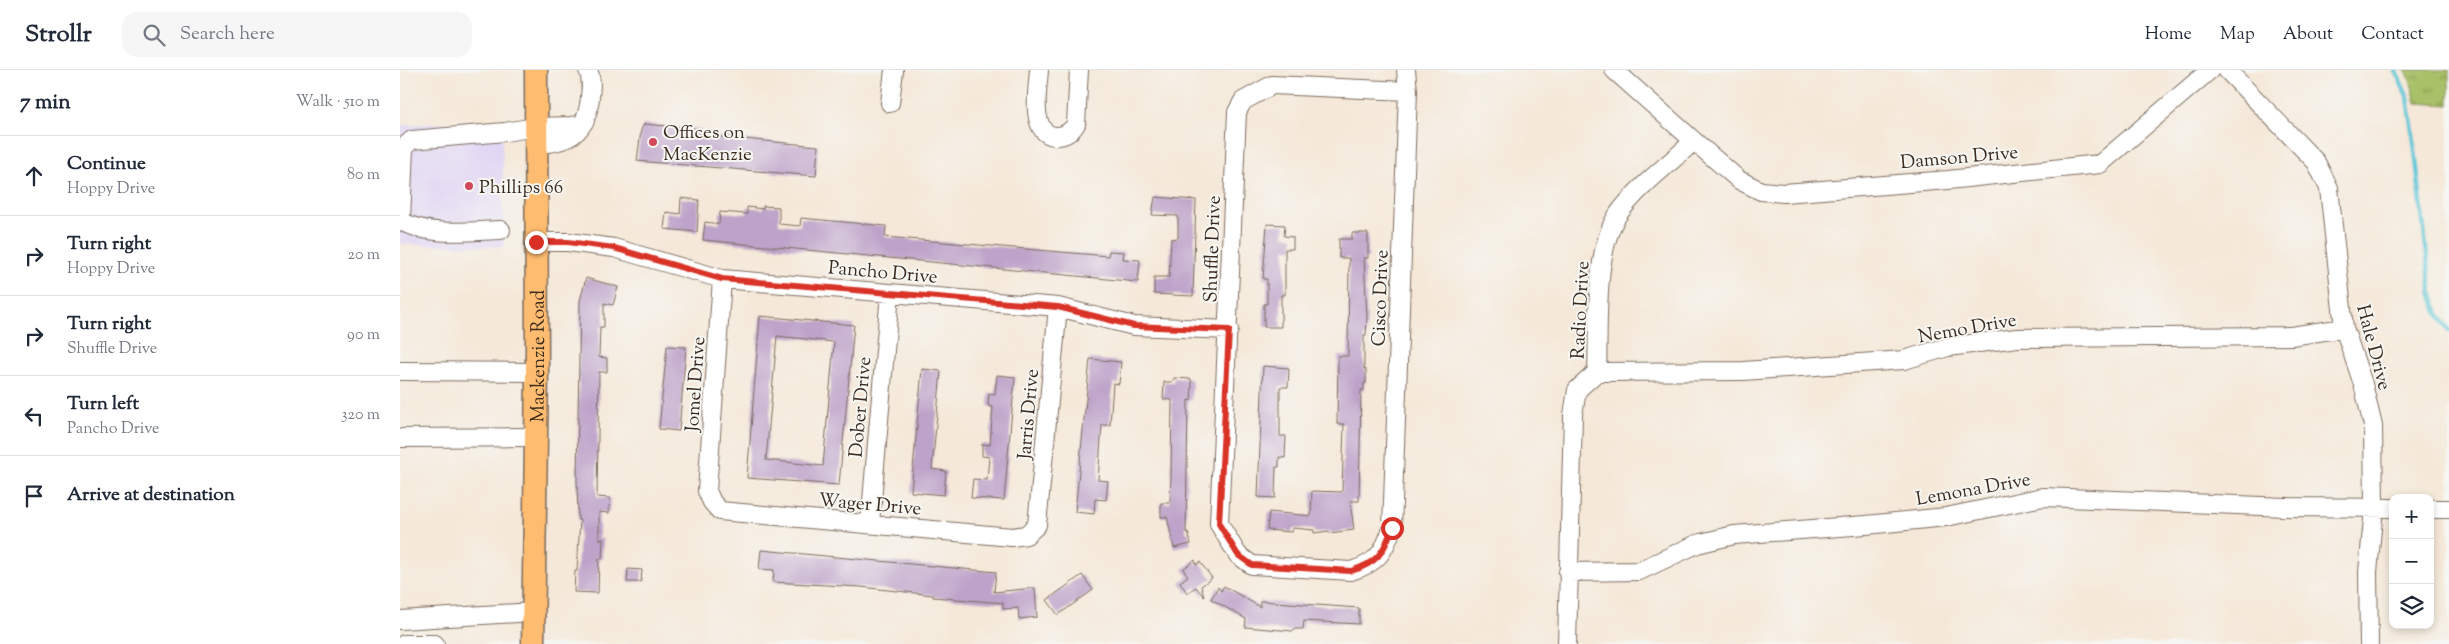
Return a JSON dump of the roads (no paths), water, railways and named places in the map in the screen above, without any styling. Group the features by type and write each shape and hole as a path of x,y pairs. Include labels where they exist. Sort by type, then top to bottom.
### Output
{"main road":[{"name":"Mackenzie Road","path":"533,644 537,372 536,70"}],"street":[{"path":"501,230 414,228 401,221 404,147 412,140 505,132 535,135 585,121 591,84 588,70"},
{"path":"890,103 894,70"},
{"path":"1039,70 1037,120 1045,133 1063,136 1071,131 1076,124 1078,70"},
{"name":"Cisco Drive","path":"1219,524 1238,555 1252,565 1351,571 1364,567 1376,560 1386,547 1392,528 1408,91 1406,70"},
{"path":"1614,70 1694,141"},
{"name":"Damson Drive","path":"1694,141 1739,180 1761,191 1784,193 1948,180 2100,164 2210,70"},
{"name":"Hale Drive","path":"2228,70 2316,162 2329,188 2344,328 2363,384 2374,426 2374,508 2368,572 2369,644"},
{"name":"Shuffle Drive","path":"1219,524 1238,112 1243,101 1272,85 1408,91"},
{"name":"Radio Drive","path":"1567,644 1572,415 1578,390 1597,372 1602,257 1619,214 1644,186 1694,141"},
{"name":"Pancho Drive","path":"536,242 568,242 614,248 722,279 1058,307 1134,326 1229,330"},
{"name":"Jomel Drive","path":"707,492 722,279"},
{"name":"Dober Drive","path":"870,524 890,293"},
{"name":"Jarris Drive","path":"1037,526 1058,307"},
{"name":"Nemo Drive","path":"1597,372 1743,371 1904,360 1948,347 2017,338 2292,336 2344,328"},
{"path":"400,371 537,372"},
{"path":"400,438 536,438"},
{"name":"Wager Drive","path":"707,492 720,512 1012,537 1026,535 1037,526"},
{"name":"Lemona Drive","path":"1568,572 1639,571 1697,544 1734,535 1866,526 1946,517 2043,497 2285,507 2389,508"},
{"path":"2434,509 2449,509"},
{"path":"400,620 534,612"},
{"path":"404,644 435,644"}],"waterway":[{"path":"2395,70 2408,98 2431,291 2438,314 2449,330"}],"place":[{"name":"Offices on MacKenzie","path":"653,142"},
{"name":"Phillips 66","path":"469,186"}]}
